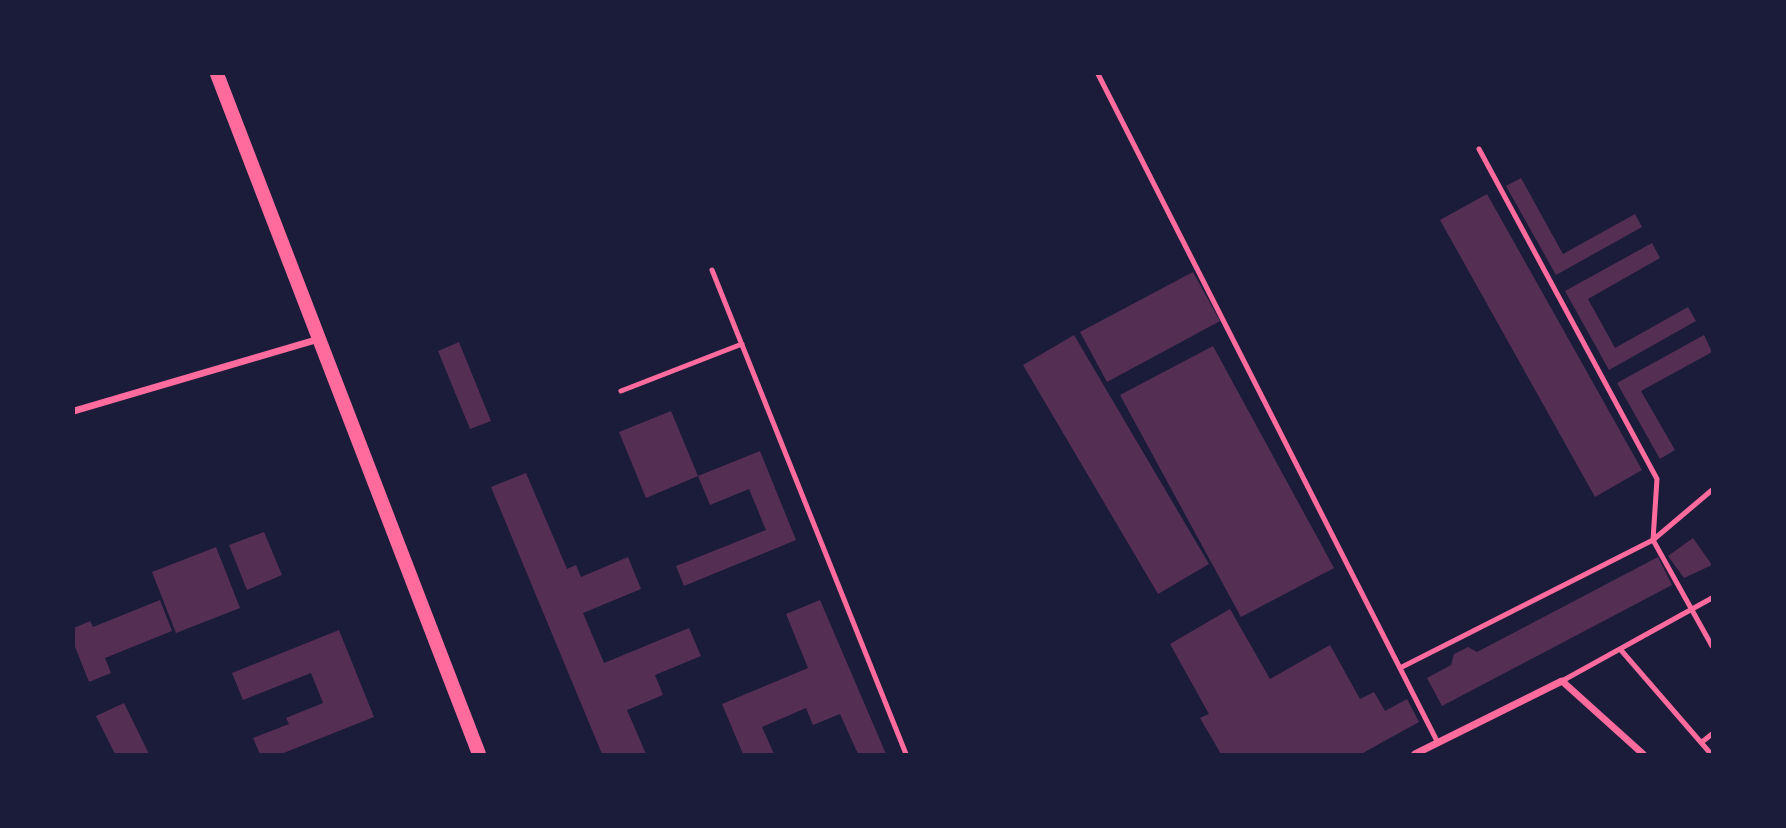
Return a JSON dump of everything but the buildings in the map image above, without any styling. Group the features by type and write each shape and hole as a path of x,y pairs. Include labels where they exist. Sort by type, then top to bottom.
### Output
{"main road":[{"path":"217,74 479,754"}],"street":[{"path":"74,411 319,339"},
{"path":"1415,754 1562,681 1643,754"}],"lane":[{"path":"1098,74 1438,743"},
{"path":"1479,149 1657,479 1653,540 1713,646"},
{"path":"712,270 906,754"},
{"path":"621,391 742,344"},
{"path":"1400,668 1653,540 1713,490"},
{"path":"1562,681 1713,598"},
{"path":"1620,649 1710,754"},
{"path":"1702,742 1713,734"}]}
